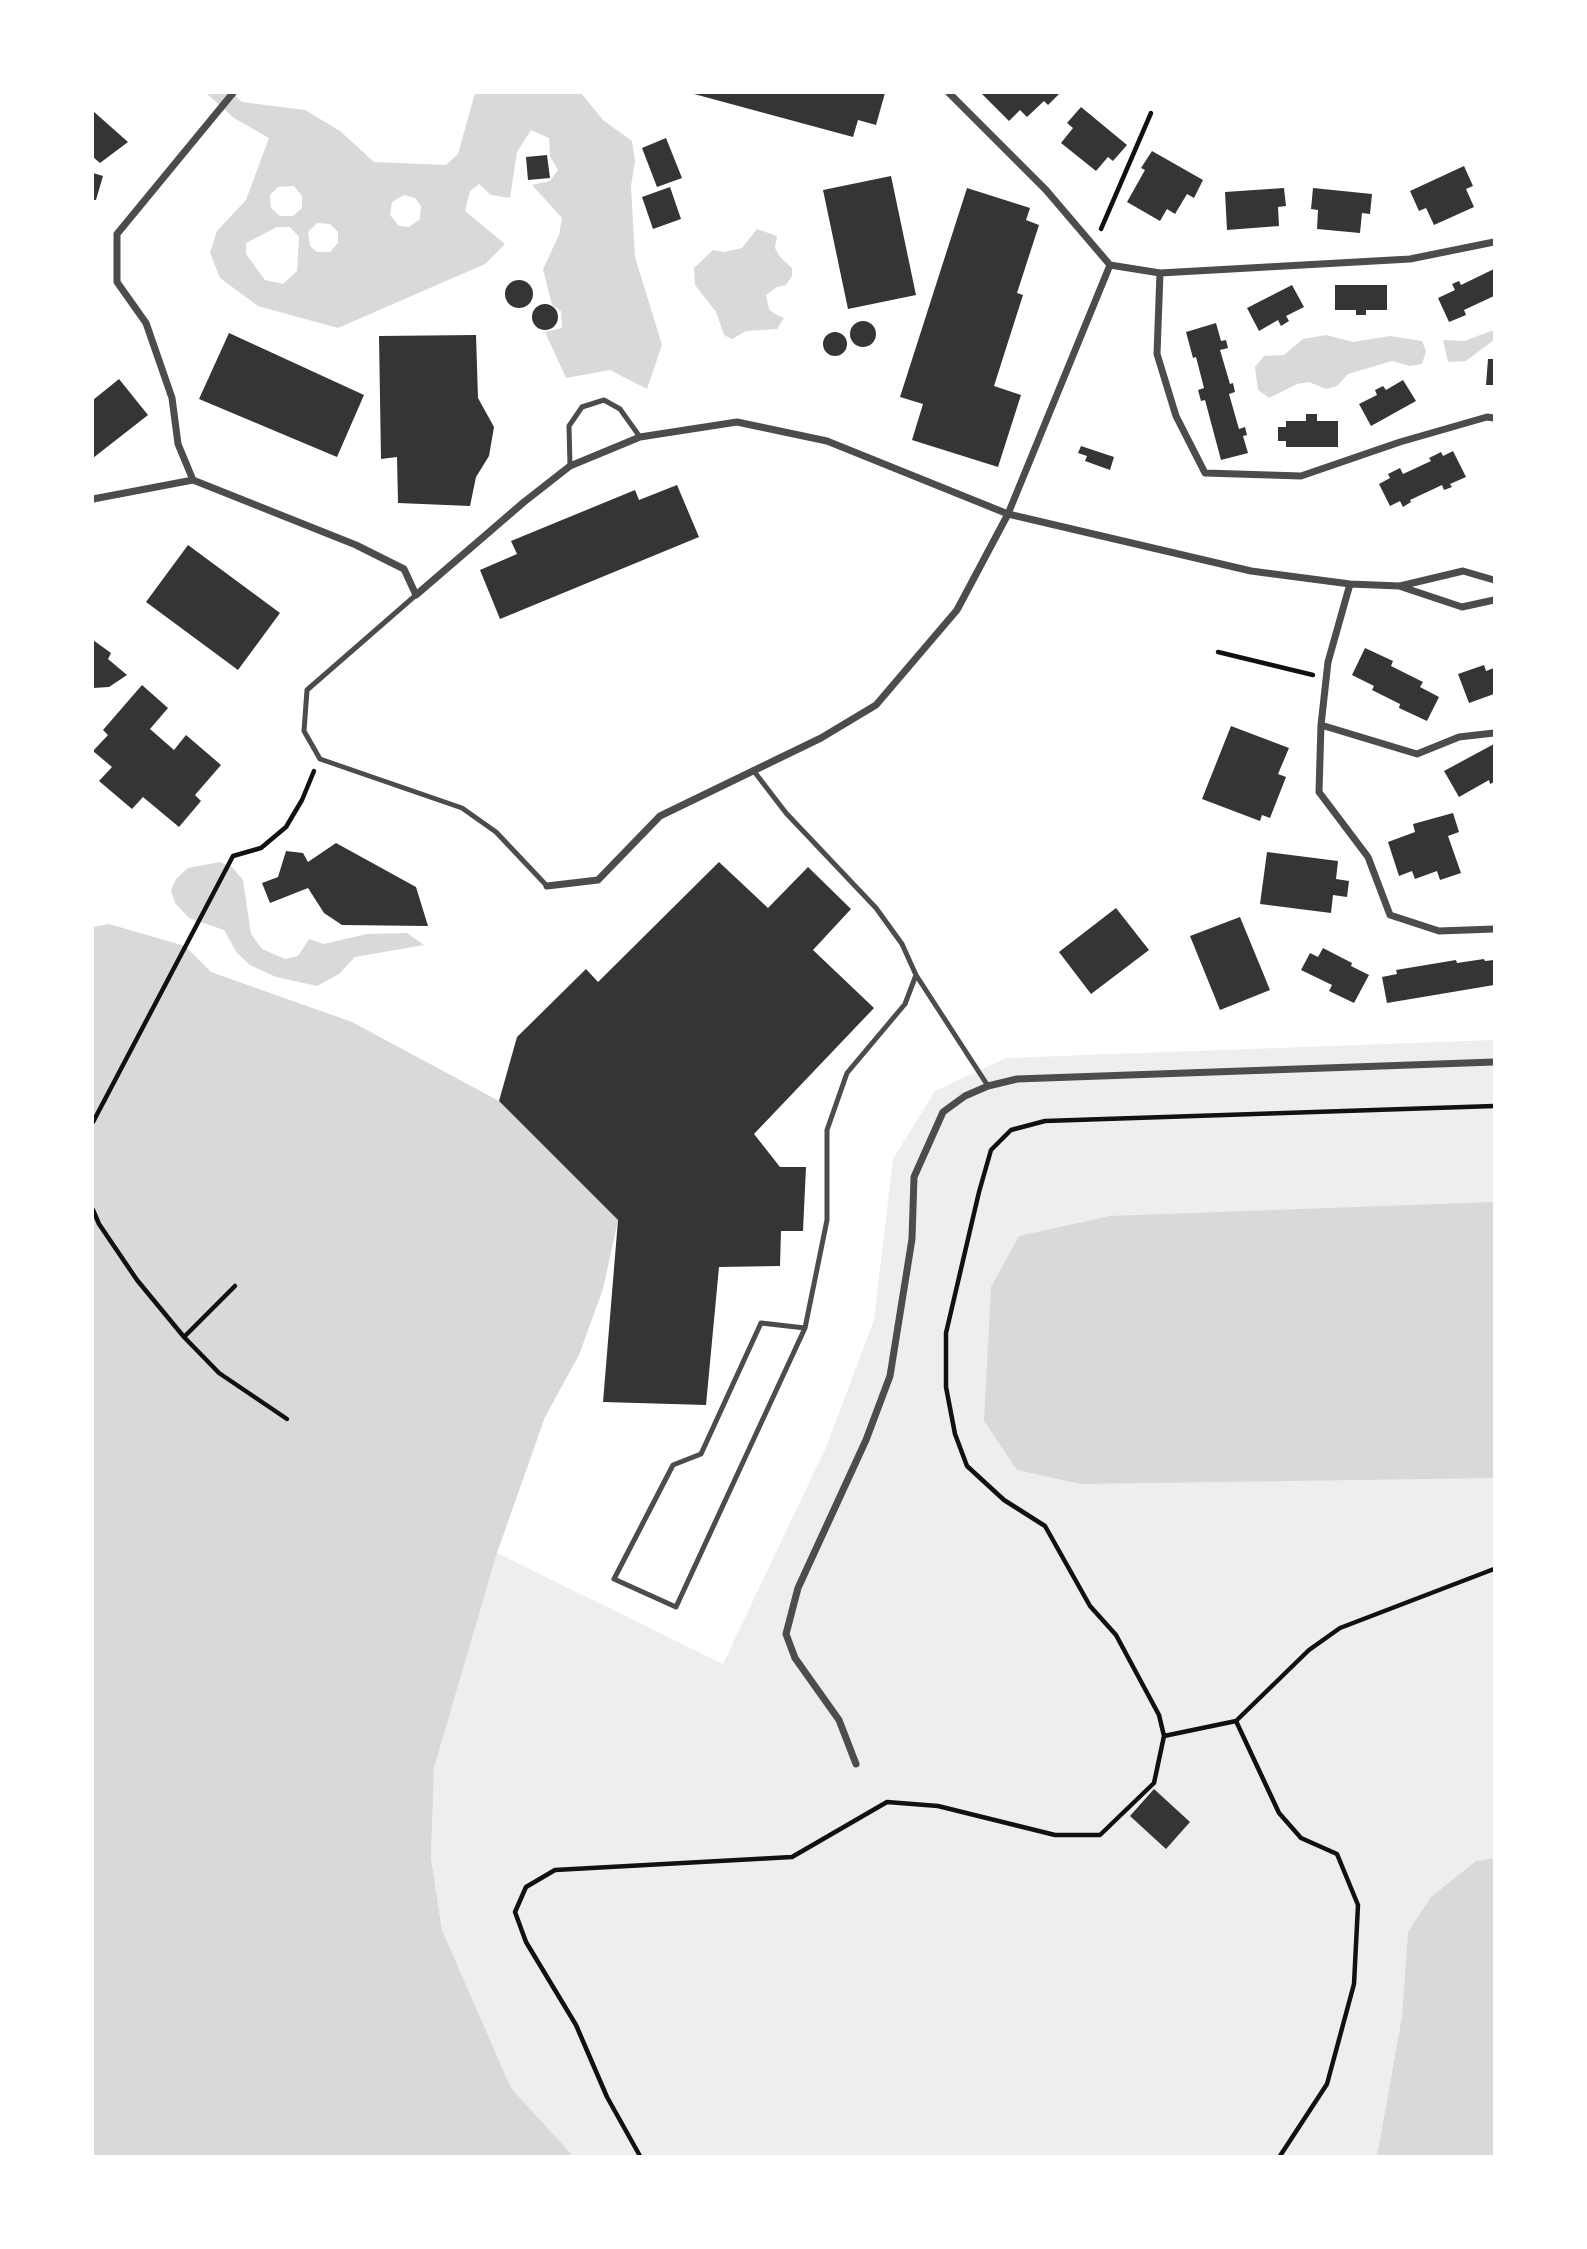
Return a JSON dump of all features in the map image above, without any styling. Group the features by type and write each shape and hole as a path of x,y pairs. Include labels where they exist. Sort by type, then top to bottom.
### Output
{"street":[{"path":"193,480 178,444 172,398 146,323 117,282 117,234 233,93"},
{"path":"949,93 1046,190 1110,265 1160,273 1410,259 1494,242"},
{"path":"547,886 598,880 660,816 821,738 876,705 957,610 1008,514 1110,265"},
{"path":"1160,273 1157,354 1176,416 1205,473 1301,476 1400,442 1487,417 1494,418"},
{"path":"93,500 193,480 356,545 404,569 416,595 570,466 640,437 737,422 827,441 1008,514 1251,571 1350,584 1399,586 1463,571 1494,580"},
{"path":"1350,584 1328,662 1321,724 1319,792 1368,857 1390,915 1439,931 1494,929"},
{"path":"1399,586 1462,607 1494,600"},
{"path":"1321,724 1417,754 1459,737 1494,733"},
{"path":"856,1764 839,1720 795,1658 786,1634 798,1588 866,1440 890,1376 912,1239 914,1177 943,1112 988,1086 1017,1079 1494,1062"}],"lane":[{"path":"570,466 569,426 582,407 604,400 620,408 640,437"},
{"path":"416,595 307,690 304,731 320,758 462,808 496,832 547,886"},
{"path":"754,770 786,813 876,908 902,944 916,975 988,1086"},
{"path":"804,1328 761,1323 701,1454 673,1465 614,1579 676,1607 804,1328 827,1220 827,1130 847,1073 905,1004 916,975"}],"path":[{"path":"1094,246 1151,113"},
{"path":"1218,652 1326,678"},
{"path":"93,1122 229,862 233,856 261,849 286,827 302,800 320,758"},
{"path":"640,2156 607,2097 576,2025 526,1942 515,1912 526,1887 555,1870 792,1857 887,1802 938,1806 1055,1835 1100,1835 1154,1783 1164,1736 1159,1715 1116,1635 1090,1606 1045,1526 1004,1500 968,1466 955,1434 946,1387 946,1333 991,1150 1011,1130 1045,1121 1494,1106"},
{"path":"93,1210 99,1224 138,1280 184,1337 219,1373 287,1419"},
{"path":"184,1337 235,1286"},
{"path":"1164,1736 1236,1721 1309,1650 1340,1628 1494,1569"},
{"path":"1236,1721 1279,1813 1301,1838 1337,1854 1358,1905 1354,1984 1328,2084 1280,2156"}],"shaded area":[{"path":"206,93 232,93 242,102 305,110 340,131 374,162 446,165 458,154 475,93 581,93 603,120 632,141 635,161 631,186 635,257 662,345 647,389 610,370 566,378 545,332 562,328 561,311 552,305 543,269 559,235 562,218 532,185 550,181 558,170 550,156 549,138 531,130 517,152 510,198 491,195 479,184 470,191 465,211 505,244 485,264 338,328 258,306 220,278 210,253 217,231 246,200 269,138 234,118","holes":["294,186 302,196 302,208 293,216 280,216 271,208 270,195 278,187","404,195 415,198 421,206 420,219 409,227 399,226 390,215 392,202","317,223 330,224 338,232 338,243 330,252 317,252 310,246 308,232","277,227 290,227 299,237 297,271 283,284 265,280 246,254 246,243"]},
{"path":"757,229 777,236 775,248 792,268 792,276 786,285 777,287 766,295 769,309 784,318 777,329 746,331 732,339 724,335 716,312 695,285 694,268 713,250 724,252 742,248"},
{"path":"1494,330 1494,340 1466,361 1448,362 1443,340 1464,341"},
{"path":"1326,335 1353,342 1390,336 1422,341 1426,351 1422,364 1410,366 1392,361 1348,374 1337,386 1326,389 1309,382 1297,384 1269,398 1258,390 1255,367 1264,356 1284,355 1303,339"},
{"path":"220,862 232,867 243,880 251,934 262,949 285,959 298,956 309,939 324,944 367,934 407,933 424,945 355,957 339,974 317,986 276,977 250,965 237,953 224,930 189,918 175,903 171,890 176,879 188,868"},
{"path":"109,924 185,946 211,972 352,1022 499,1101 618,1220 603,1289 579,1355 545,1417 497,1553 434,1768 431,1858 442,1930 511,2088 573,2156 93,2156 93,927"},
{"path":"1494,1040 1494,1858 1476,1861 1408,1932 1402,2016 1377,2156 573,2156 511,2088 442,1930 431,1858 434,1768 497,1553 723,1664 827,1445 874,1320 893,1159 935,1091 1006,1058"},
{"path":"1494,1202 1494,1478 1081,1484 1017,1470 984,1421 991,1287 1019,1236 1110,1216"},
{"path":"1494,1858 1494,2156 1377,2156 1402,2016 1408,1932 1431,1897 1476,1861"}],"building":[{"path":"885,93 876,125 858,120 853,137 694,94"},
{"path":"981,93 1060,93 1048,105 1044,101 1027,117 1020,110 1009,121"},
{"path":"1081,107 1127,145 1113,161 1108,157 1096,171 1061,143 1073,128 1067,123"},
{"path":"93,111 128,142 100,163 93,157"},
{"path":"666,138 682,178 657,187 642,148"},
{"path":"1152,151 1203,180 1194,198 1187,194 1175,214 1167,209 1160,221 1127,202 1145,170 1141,168"},
{"path":"547,155 550,178 528,180 526,157"},
{"path":"1464,166 1473,186 1466,189 1474,207 1434,225 1426,208 1419,211 1410,191"},
{"path":"93,173 103,176 96,200 93,200"},
{"path":"891,176 916,295 848,309 823,190"},
{"path":"670,187 681,219 653,229 642,197"},
{"path":"967,188 1030,208 1026,220 1039,225 1017,293 1023,295 994,386 1021,395 998,467 912,440 923,404 900,397"},
{"path":"1284,188 1286,206 1278,207 1279,226 1227,230 1225,192"},
{"path":"1313,188 1372,194 1370,214 1362,213 1360,233 1317,229 1318,210 1311,209"},
{"path":"1494,269 1494,296 1464,310 1466,315 1449,322 1438,298 1455,290 1452,284 1459,281 1461,285"},
{"path":"519,280 529,284 533,294 529,304 519,308 509,304 505,294 509,284"},
{"path":"1292,285 1304,307 1286,316 1289,321 1281,326 1278,320 1259,331 1247,308"},
{"path":"1335,285 1387,285 1387,310 1366,310 1366,315 1356,315 1356,310 1335,310"},
{"path":"545,304 554,308 558,317 554,326 545,330 536,326 532,317 536,308"},
{"path":"863,321 872,325 876,334 872,343 863,347 854,343 850,334 854,325"},
{"path":"1216,323 1221,341 1226,340 1228,348 1220,350 1230,384 1233,383 1235,392 1229,394 1239,429 1245,427 1247,435 1243,436 1248,453 1221,460 1205,400 1201,401 1198,390 1204,388 1186,332"},
{"path":"835,332 844,335 847,344 844,353 835,356 826,353 823,344 826,335"},
{"path":"229,333 364,395 337,457 199,399"},
{"path":"476,335 478,398 494,427 489,456 476,477 470,506 398,503 397,457 381,459 379,336"},
{"path":"1488,359 1494,359 1494,385 1486,385"},
{"path":"119,379 148,415 93,458 93,400"},
{"path":"1403,380 1416,401 1371,426 1359,404 1377,395 1375,390 1383,386 1386,390"},
{"path":"1306,414 1317,414 1317,421 1338,421 1338,447 1286,447 1286,441 1278,441 1278,427 1286,427 1286,421 1306,421"},
{"path":"1081,446 1114,457 1110,470 1085,461 1087,456 1078,453"},
{"path":"1453,451 1466,477 1450,484 1452,487 1444,490 1442,485 1410,500 1411,502 1403,507 1400,501 1390,506 1379,484 1390,478 1388,474 1400,468 1403,474 1431,461 1429,458 1441,452 1443,456"},
{"path":"677,485 699,537 500,619 480,570 517,554 511,541 635,490 639,500"},
{"path":"188,545 280,613 238,670 146,602"},
{"path":"93,640 111,653 108,659 127,675 109,687 93,688"},
{"path":"1365,648 1393,661 1391,666 1423,682 1420,687 1439,697 1427,721 1399,708 1400,704 1372,690 1374,686 1352,675"},
{"path":"1484,665 1486,671 1494,668 1494,694 1469,703 1458,674"},
{"path":"142,685 168,708 150,729 174,750 186,735 221,765 195,795 201,801 179,827 143,797 132,809 99,781 112,767 93,751 108,735 103,730"},
{"path":"1231,726 1289,748 1278,774 1286,777 1270,818 1262,815 1260,821 1202,799"},
{"path":"1494,744 1494,782 1490,784 1489,780 1459,797 1444,771"},
{"path":"1453,813 1459,832 1448,836 1461,873 1440,880 1437,871 1415,879 1412,871 1399,876 1388,842 1415,832 1413,824"},
{"path":"336,843 416,887 428,926 342,925 324,913 308,888 270,903 262,883 278,877 286,851 303,853 308,862"},
{"path":"1267,852 1338,861 1336,879 1349,881 1347,897 1333,895 1331,913 1260,904"},
{"path":"719,862 768,908 808,867 851,909 813,950 874,1008 754,1134 780,1167 806,1167 803,1231 781,1231 780,1266 719,1267 706,1405 603,1402 618,1220 499,1101 517,1037 586,969 598,982"},
{"path":"1116,908 1149,950 1091,994 1059,952"},
{"path":"1240,917 1270,990 1220,1010 1190,936"},
{"path":"1323,948 1369,975 1354,1003 1329,991 1332,985 1301,970 1310,953 1318,957"},
{"path":"1456,960 1457,963 1494,960 1494,985 1387,1003 1382,977 1397,974 1396,970"},
{"path":"1154,1789 1190,1822 1166,1849 1130,1816"}]}
